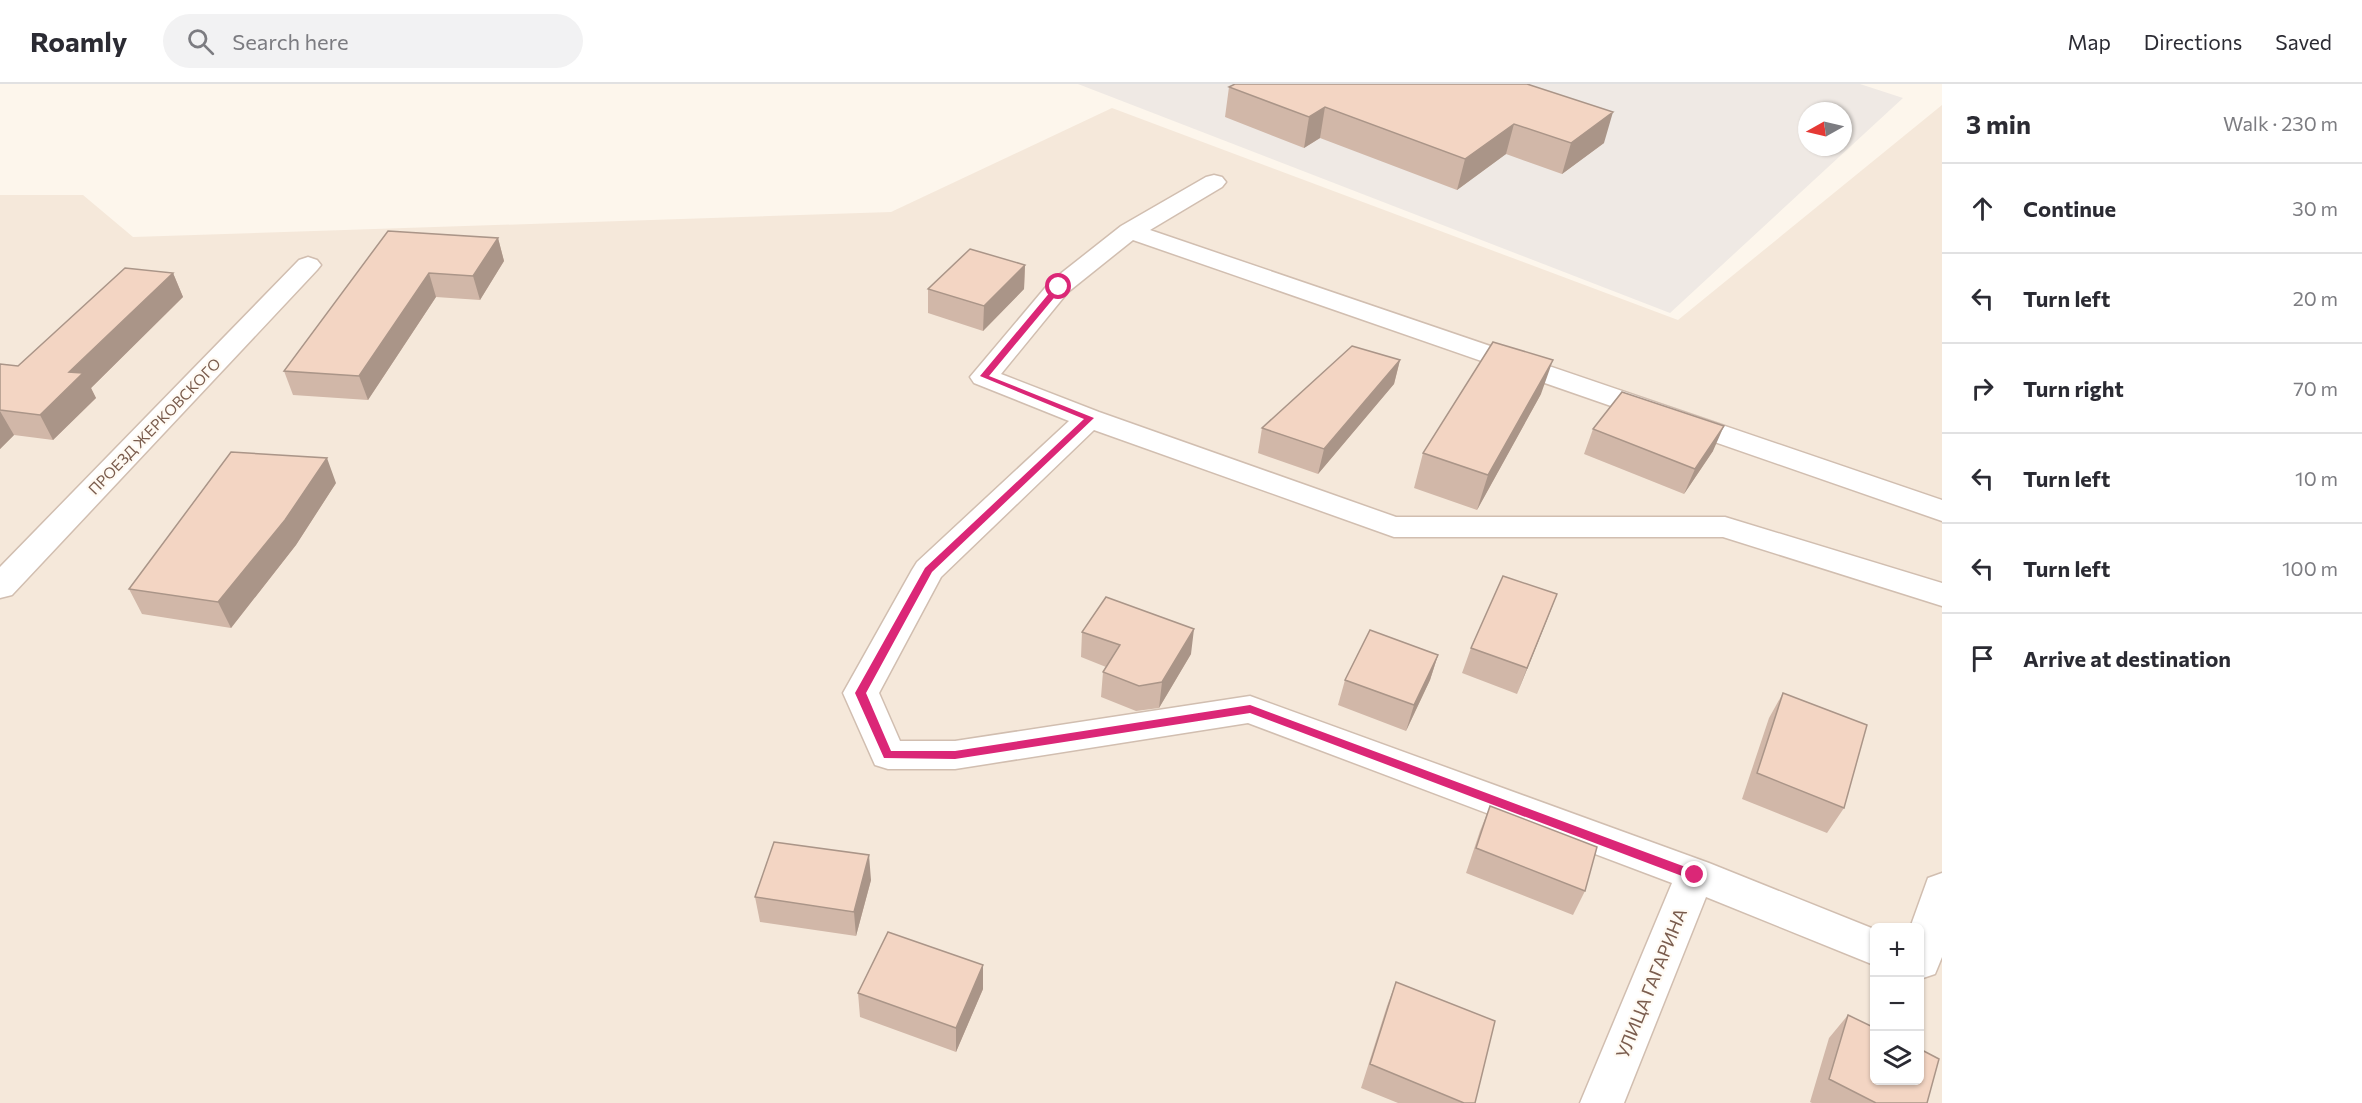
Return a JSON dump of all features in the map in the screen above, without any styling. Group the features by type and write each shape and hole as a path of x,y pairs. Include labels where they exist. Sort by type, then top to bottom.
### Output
{"street":[{"path":"1214,182 1130,231 1059,287 984,376 1089,418 1394,527 1725,526 1942,596"},
{"path":"1130,231 1942,511"},
{"name":"ПРОЕЗД ЖЕРКОВСКОГО","path":"0,587 308,265"},
{"path":"1089,418 928,570 861,693 888,755 955,755 1250,709 1695,875 1870,945"},
{"name":"УЛИЦА ГАГАРИНА","path":"1602,1103 1695,875"},
{"path":"1924,948 1942,890"}],"shaded area":[{"path":"1078,84 1860,84 1903,98 1852,145 1852,102 1798,102 1798,156 1840,156 1670,313"},
{"path":"1942,105 1942,1103 0,1103 0,195 83,195 133,237 891,212 1112,108 1678,320"}],"building":[{"path":"1235,84 1527,84 1613,112 1571,143 1514,124 1465,159 1325,107 1309,117 1229,87"},
{"path":"388,231 498,238 473,276 429,273 359,376 284,371"},
{"path":"970,249 1025,265 984,306 928,289"},
{"path":"125,268 173,273 69,372 83,373 40,415 0,410 0,364 18,366"},
{"path":"1493,342 1553,360 1488,475 1423,453"},
{"path":"1352,346 1400,360 1324,449 1262,428"},
{"path":"1622,392 1724,426 1695,469 1593,429"},
{"path":"231,452 327,458 285,520 218,602 129,589"},
{"path":"1503,576 1557,594 1527,668 1471,648"},
{"path":"1106,597 1194,629 1162,682 1139,686 1103,672 1120,645 1082,632"},
{"path":"1370,630 1438,655 1414,705 1345,680"},
{"path":"1783,693 1867,725 1844,808 1757,773"},
{"path":"1490,806 1597,847 1585,891 1476,848"},
{"path":"774,842 869,855 854,912 755,897"},
{"path":"888,932 983,965 956,1028 858,993"},
{"path":"1396,982 1495,1021 1475,1103 1464,1103 1370,1064"},
{"path":"1848,1015 1870,1026 1870,1085 1924,1085 1924,1051 1939,1059 1927,1103 1876,1103 1829,1079"}],"route":[{"path":"1059,287 984,376 1089,418 928,570 861,693 888,755 955,755 1250,709 1695,875"}]}
